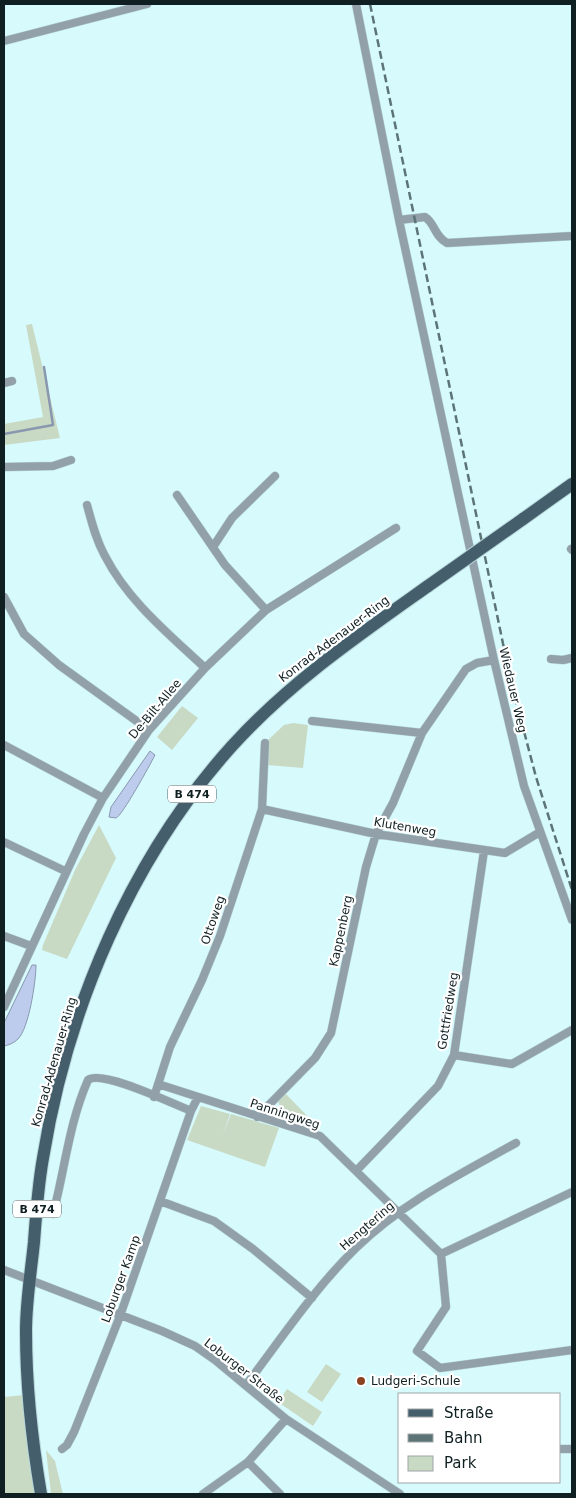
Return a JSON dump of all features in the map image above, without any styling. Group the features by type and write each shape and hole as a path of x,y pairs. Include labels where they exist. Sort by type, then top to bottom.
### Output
{"main road":[{"name":"Konrad-Adenauer-Ring","path":"41,1494 27,1374 26,1333 29,1280 42,1161 54,1102 70,1044 110,938 150,859 195,791 256,721 318,666 572,484"}],"street":[{"path":"4,41 147,4"},
{"name":"Wiedauer Weg","path":"356,4 399,220 494,660 524,786 572,920"},
{"path":"399,220 425,217 429,219 440,239 447,243 572,236"},
{"path":"4,383 12,381"},
{"path":"4,467 53,466 71,460"},
{"path":"213,547 232,518 276,476"},
{"path":"177,495 225,565 266,610"},
{"path":"86,506 97,541 105,558 140,607 205,668"},
{"name":"De-Bilt-Allee","path":"4,1007 65,871 103,798 149,730 205,668 266,610 396,528"},
{"path":"4,597 24,634 59,665 149,730"},
{"path":"551,659 563,660 572,658"},
{"name":"Kappenberg","path":"257,1116 315,1058 331,1033 366,867 376,834 393,803 422,733 466,669 478,663 494,660"},
{"path":"312,721 422,733"},
{"name":"Ottoweg","path":"154,1097 170,1047 202,980 220,936 262,809 265,743"},
{"path":"4,745 103,798"},
{"name":"Klutenweg","path":"262,809 376,834 505,853 540,832"},
{"path":"4,842 65,871"},
{"name":"Gottfriedweg","path":"357,1170 438,1086 454,1055 484,851"},
{"path":"4,936 31,946"},
{"path":"454,1055 512,1064 572,1030"},
{"path":"53,1214 64,1172 69,1134 88,1080 92,1077 102,1077 146,1091 154,1097 191,1111 198,1097"},
{"name":"Panningweg","path":"158,1084 320,1136 441,1254"},
{"name":"Loburger Kamp","path":"62,1449 67,1445 74,1432 120,1316 191,1111"},
{"name":"Hengtering","path":"246,1385 312,1298 356,1248 399,1212 446,1181 516,1143"},
{"path":"572,1192 441,1254 446,1306 417,1350 440,1368 572,1350"},
{"path":"160,1201 214,1220 253,1249 312,1298"},
{"name":"Loburger Straße","path":"4,1270 195,1346 286,1419 400,1494"},
{"path":"203,1494 248,1462 286,1419"},
{"path":"248,1462 280,1494"}],"green space":[{"path":"32,324 60,438 4,445 4,424 43,417 26,325"},
{"path":"182,706 198,718 172,750 157,737"},
{"path":"293,723 308,725 303,768 267,765 268,740 284,725"},
{"path":"99,825 116,858 67,959 42,950 43,945 75,870"},
{"path":"285,1093 315,1124 309,1129 282,1120 284,1114 278,1102"},
{"path":"201,1106 230,1114 223,1134 231,1114 279,1128 265,1167 187,1140"},
{"path":"326,1364 341,1374 322,1402 307,1392"},
{"path":"287,1389 322,1412 313,1426 278,1402"},
{"path":"24,1395 37,1494 4,1494 4,1397"},
{"path":"46,1450 55,1461 63,1494 51,1494"}],"water":[{"path":"150,751 155,755 130,800 116,818 109,817 111,807"},
{"path":"32,965 36,965 35,982 25,1025 18,1039 4,1046 4,1023"}],"waterway":[{"path":"4,434 53,425 44,367"}],"railway":[{"path":"370,4 511,682 536,777 572,890"}],"place":[{"name":"Ludgeri-Schule","path":"361,1381"}]}
